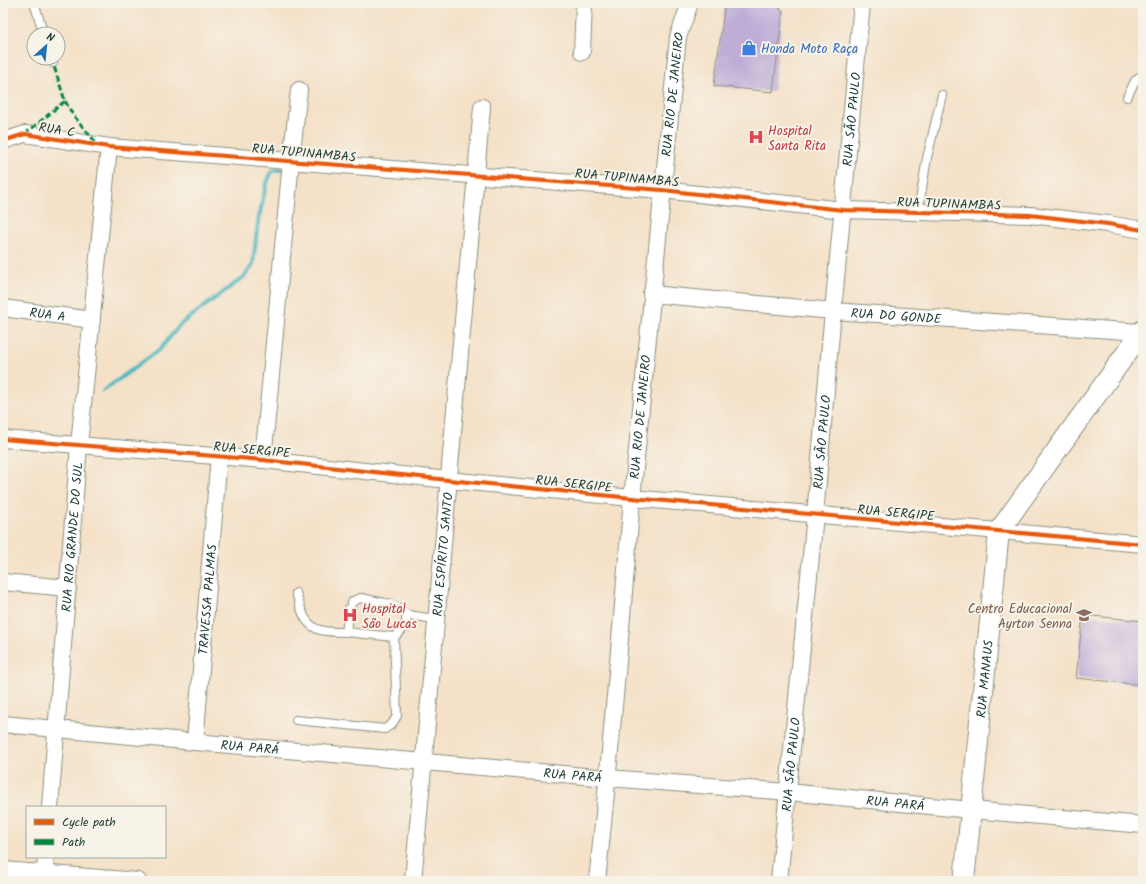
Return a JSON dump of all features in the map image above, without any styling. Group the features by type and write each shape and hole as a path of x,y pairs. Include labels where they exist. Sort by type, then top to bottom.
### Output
{"street":[{"path":"582,52 584,3"},
{"name":"RUA RIO DE JANEIRO","path":"597,881 608,778 651,294 678,36 690,3"},
{"name":"RUA SÃO PAULO","path":"779,881 815,515 862,3"},
{"path":"263,460 299,90"},
{"name":"RUA ESPÍRITO SANTO","path":"413,881 482,107"},
{"name":"RUA C","path":"3,141 25,134 109,147"},
{"name":"RUA TUPINAMBAS","path":"109,147 662,190 843,210 1030,215 1108,224 1143,230"},
{"name":"RUA RIO GRANDE DO SUL","path":"50,806 79,445 109,147"},
{"name":"RUA DO GONDE","path":"651,294 833,311 1142,331"},
{"name":"RUA A","path":"3,308 92,320"},
{"name":"RUA MANAUS","path":"964,881 999,531 1142,331"},
{"name":"RUA SERGIPE","path":"3,439 220,456 632,498 1143,544"},
{"name":"TRAVESSA PALMAS","path":"196,742 220,456"},
{"path":"3,582 68,588"},
{"name":"RUA PARÁ","path":"3,724 423,762 788,792 1143,825"},
{"path":"44,877 46,858"},
{"path":"3,870 44,877 138,881"}],"lane":[{"path":"34,3 41,26"},
{"path":"1127,97 1135,81 1143,74"},
{"path":"918,212 927,158 942,95"},
{"path":"296,594 305,620 319,630 394,637 402,631 407,615"},
{"path":"346,632 349,608 353,601 361,598 390,604 399,608 407,615 436,618"},
{"path":"296,720 385,729 392,724 397,716 394,637"}],"building":[{"name":"Honda Moto Raça","path":"725,3 781,3 780,10 783,10 773,92 714,86"},
{"path":"1083,615 1143,621 1143,685 1076,678"}],"waterway":[{"path":"103,391 160,349 181,324 245,276 253,264 258,222 266,185 272,171 283,169"}],"marked path":[{"path":"25,134 65,101 54,66"},
{"path":"65,101 73,115 98,145"}],"cycle path":[{"path":"3,141 25,134 109,147 662,190 843,210 1030,215 1108,224 1143,230"},
{"path":"3,439 263,460 632,498 1143,544"}],"place":[{"name":"Honda Moto Raça","path":"749,48"},
{"name":"Hospital Santa Rita","path":"756,137"},
{"name":"Hospital São Lucas","path":"350,615"},
{"name":"Centro Educacional Ayrton Senna","path":"1084,615"}]}
